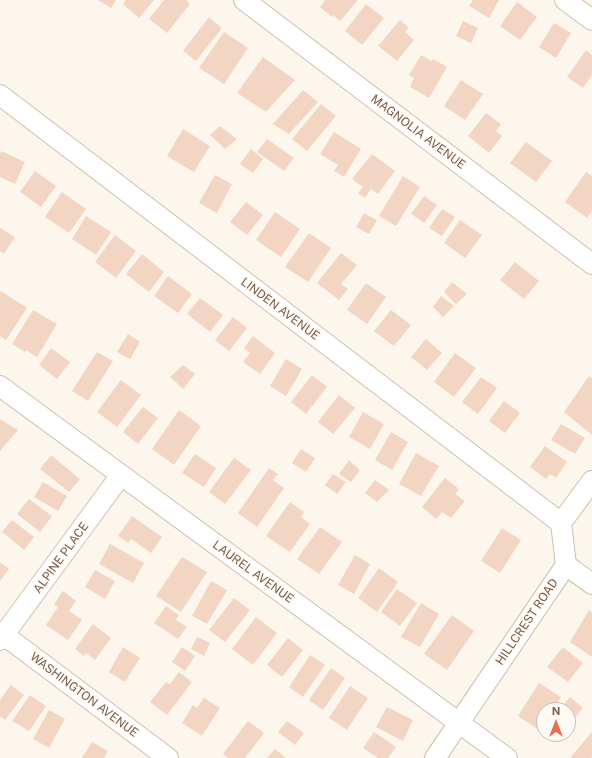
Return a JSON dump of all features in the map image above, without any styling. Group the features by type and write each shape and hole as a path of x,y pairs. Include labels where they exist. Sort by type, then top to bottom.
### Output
{"street":[{"name":"MAGNOLIA AVENUE","path":"244,0 592,264"},
{"path":"571,2 592,20"},
{"name":"LINDEN AVENUE","path":"0,95 561,523"},
{"name":"LAUREL AVENUE","path":"0,386 507,758"},
{"name":"ALPINE PLACE","path":"1,635 121,475"},
{"path":"592,481 561,523 566,565 592,584"},
{"name":"HILLCREST ROAD","path":"435,758 566,565"},
{"name":"WASHINGTON AVENUE","path":"1,635 165,757"}],"building":[{"path":"98,0 116,0 111,8"},
{"path":"126,0 154,0 139,18 123,4"},
{"path":"164,0 186,0 190,4 167,33 149,19"},
{"path":"325,0 358,0 340,21 333,15 332,17 320,7"},
{"path":"473,0 499,0 489,18 469,6"},
{"path":"517,2 537,17 520,40 500,26"},
{"path":"366,4 384,18 362,45 345,31"},
{"path":"209,17 222,28 196,61 183,51"},
{"path":"400,20 409,28 405,32 414,40 397,61 378,46"},
{"path":"463,21 478,28 471,43 456,36"},
{"path":"554,23 571,33 556,58 539,47"},
{"path":"224,32 248,48 224,84 199,68"},
{"path":"586,50 592,55 592,75 583,88 567,77"},
{"path":"421,55 431,61 433,59 447,67 429,98 410,87 414,78 409,75"},
{"path":"263,57 295,80 266,112 237,93"},
{"path":"461,80 483,94 465,120 444,106"},
{"path":"303,90 318,102 289,134 273,124"},
{"path":"321,104 336,116 307,151 292,139"},
{"path":"486,113 501,124 496,131 502,136 489,153 468,136"},
{"path":"220,126 237,139 225,149 210,135"},
{"path":"183,129 210,146 194,172 167,156"},
{"path":"334,132 361,149 344,177 334,171 338,165 320,154"},
{"path":"267,139 294,158 284,171 257,152"},
{"path":"526,142 552,161 536,182 510,163"},
{"path":"251,149 263,159 253,173 240,164"},
{"path":"1,151 25,162 15,184 0,177"},
{"path":"372,154 395,171 378,194 371,189 365,198 358,193 363,187 352,179"},
{"path":"35,171 56,186 41,207 20,192"},
{"path":"586,172 592,176 592,211 587,218 565,202"},
{"path":"215,175 232,184 217,213 199,203"},
{"path":"403,176 420,187 396,226 379,216"},
{"path":"62,192 86,209 69,233 45,217"},
{"path":"424,196 437,205 424,223 411,214"},
{"path":"246,202 263,215 247,235 230,222"},
{"path":"442,209 455,217 442,236 429,228"},
{"path":"275,212 300,229 281,257 256,240"},
{"path":"364,213 377,220 369,234 356,227"},
{"path":"86,216 111,232 96,255 72,239"},
{"path":"460,220 482,235 465,258 444,243"},
{"path":"0,228 15,237 4,254 0,251"},
{"path":"309,233 331,248 308,282 285,267"},
{"path":"115,235 136,251 116,278 95,262"},
{"path":"341,253 357,265 341,284 348,289 339,300 317,283"},
{"path":"142,254 164,272 149,292 126,274"},
{"path":"515,262 539,281 524,299 500,280"},
{"path":"168,276 192,294 178,313 154,296"},
{"path":"452,282 467,294 456,304 444,292"},
{"path":"366,283 386,297 367,324 347,310"},
{"path":"1,291 27,308 6,340 0,336"},
{"path":"441,296 454,306 443,317 433,307"},
{"path":"200,298 223,315 210,332 187,314"},
{"path":"33,310 57,324 37,357 12,344"},
{"path":"391,310 411,325 394,346 374,331"},
{"path":"233,317 247,328 229,351 215,340"},
{"path":"128,334 140,342 130,359 117,352"},
{"path":"253,336 275,353 260,374 243,362 250,353 244,348"},
{"path":"426,339 442,353 427,370 411,357"},
{"path":"51,348 70,362 57,379 39,365"},
{"path":"97,352 113,361 88,401 72,391"},
{"path":"455,353 476,368 454,397 434,382"},
{"path":"286,359 302,369 286,396 270,386"},
{"path":"183,365 195,374 183,389 170,377"},
{"path":"312,375 327,387 306,414 291,402"},
{"path":"589,376 592,378 592,435 564,412"},
{"path":"481,377 497,388 478,414 462,402"},
{"path":"121,380 141,395 117,427 97,412"},
{"path":"339,395 355,408 333,434 318,422"},
{"path":"504,401 520,413 505,433 489,421"},
{"path":"143,407 158,418 138,444 123,432"},
{"path":"179,410 201,426 174,465 152,449"},
{"path":"363,412 384,424 370,449 349,437"},
{"path":"0,419 18,430 0,451"},
{"path":"561,424 585,438 575,454 551,440"},
{"path":"391,432 408,442 392,470 375,460"},
{"path":"545,446 567,462 556,478 550,474 546,479 530,467"},
{"path":"301,449 315,458 306,472 292,463"},
{"path":"416,453 439,466 421,496 399,484"},
{"path":"195,454 216,468 204,487 182,473"},
{"path":"51,455 80,479 69,492 40,469"},
{"path":"234,458 251,470 225,504 209,492"},
{"path":"349,460 360,470 351,482 339,474"},
{"path":"269,468 278,474 273,480 284,488 257,527 238,513"},
{"path":"333,474 346,482 337,494 325,485"},
{"path":"445,478 459,489 455,494 465,501 451,518 442,512 436,519 422,507"},
{"path":"375,480 389,490 377,502 365,493"},
{"path":"43,482 67,496 58,511 34,497"},
{"path":"29,499 52,516 40,532 17,514"},
{"path":"290,502 304,512 301,517 310,524 290,552 266,536"},
{"path":"132,516 162,537 151,553 131,539 128,543 118,536"},
{"path":"12,520 34,537 24,550 2,532"},
{"path":"320,527 342,542 319,574 297,559"},
{"path":"502,528 521,540 500,573 481,561"},
{"path":"110,544 144,563 133,583 99,564"},
{"path":"355,555 370,564 354,594 338,585"},
{"path":"182,557 207,572 181,612 156,596"},
{"path":"0,562 9,569 0,581"},
{"path":"379,568 398,582 377,612 358,598"},
{"path":"95,570 115,581 105,599 85,587"},
{"path":"211,581 227,590 207,624 192,616"},
{"path":"397,589 417,603 400,626 381,612"},
{"path":"63,591 76,601 69,611 82,620 68,640 46,625 58,607 54,604"},
{"path":"234,598 250,610 225,642 209,630"},
{"path":"421,603 439,614 420,647 401,637"},
{"path":"166,606 179,615 176,620 187,627 178,639 154,623"},
{"path":"589,610 592,613 592,657 570,642"},
{"path":"452,615 474,631 447,670 424,654"},
{"path":"256,617 277,633 253,665 232,649"},
{"path":"93,624 111,638 95,660 86,653 84,656 75,649"},
{"path":"197,637 210,643 204,656 191,649"},
{"path":"288,638 303,650 282,677 267,665"},
{"path":"123,647 140,658 125,682 109,672"},
{"path":"182,647 195,656 185,671 172,662"},
{"path":"563,647 583,663 568,682 547,667"},
{"path":"310,655 325,665 303,697 289,687"},
{"path":"331,668 345,678 323,710 309,700"},
{"path":"179,672 192,682 167,715 150,702 166,682 170,684"},
{"path":"539,683 561,697 558,702 536,702 536,728 518,716"},
{"path":"11,685 24,695 5,720 0,716 0,700"},
{"path":"350,686 368,698 347,730 329,718"},
{"path":"30,695 46,706 29,731 12,721"},
{"path":"570,697 576,702 566,702"},
{"path":"204,698 220,708 202,736 182,723 193,705 197,708"},
{"path":"576,702 583,708 576,716"},
{"path":"387,707 413,720 403,741 376,727"},
{"path":"49,710 65,719 49,748 33,739"},
{"path":"248,721 264,733 245,758 228,758 223,754"},
{"path":"287,721 304,733 295,745 278,732"},
{"path":"374,732 396,747 388,758 378,758 363,748"},
{"path":"592,732 592,757 570,758"},
{"path":"92,742 108,751 104,758 82,758"},
{"path":"275,749 286,758 267,758"}]}
